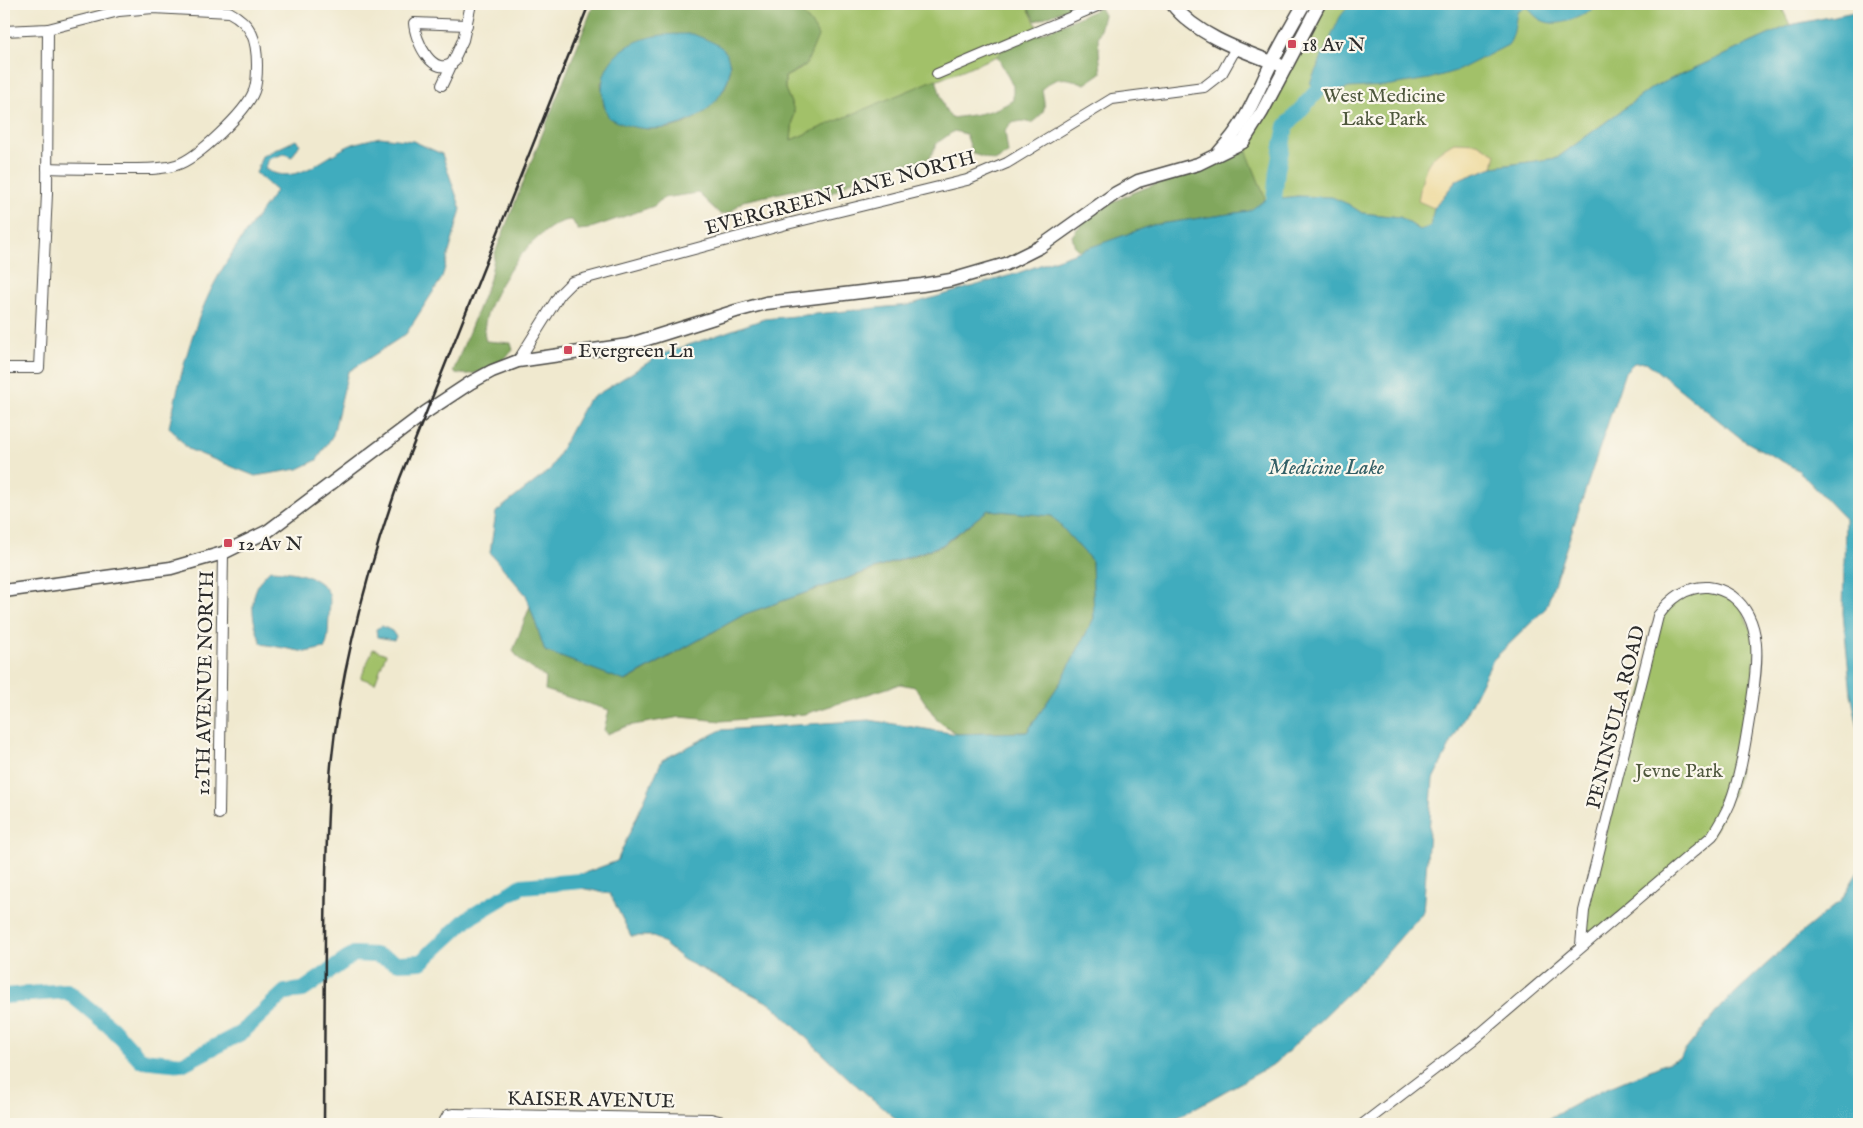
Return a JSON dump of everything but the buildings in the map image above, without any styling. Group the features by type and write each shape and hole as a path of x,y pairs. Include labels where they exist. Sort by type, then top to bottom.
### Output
{"street":[{"path":"442,84 455,61 467,25 471,4"},
{"path":"937,74 1102,4"},
{"path":"1172,4 1193,24 1236,48 1284,67"},
{"path":"1214,158 1244,120 1272,62 1304,4"},
{"path":"4,591 171,568 223,553 268,531 426,412 470,383 492,371 518,361 628,345 766,303 922,285 985,271 1006,264 1040,247 1116,193 1138,181 1214,158 1244,142 1319,4"},
{"path":"4,31 48,29 119,11 153,8 229,12 249,26 254,38 257,70 255,90 248,103 215,140 176,165 152,168 47,168"},
{"path":"455,61 450,66 443,66 434,63 424,55 418,43 414,23 467,25"},
{"path":"4,368 39,368 47,168 48,29"},
{"name":"EVERGREEN LANE NORTH","path":"518,361 560,294 572,282 783,225 967,180 1007,163 1112,99 1204,87 1222,73 1236,48"},
{"name":"12TH AVENUE NORTH","path":"219,814 223,553"},
{"name":"PENINSULA ROAD","path":"1363,1124 1474,1039 1581,945 1712,836 1730,803 1744,753 1757,646 1747,612 1739,601 1723,590 1711,587 1690,589 1674,597 1658,616 1584,911 1581,945"},
{"name":"KAISER AVENUE","path":"445,1120 711,1119 732,1124"}],"green space":[{"path":"594,4 798,4 818,36 806,65 785,77 785,89 794,110 791,140 936,79 944,107 951,118 999,108 1013,100 1013,86 997,56 1003,50 1100,8 1104,15 1098,38 1101,73 1085,84 1067,79 1057,79 1047,84 1042,89 1043,112 1031,123 1022,121 1011,123 1005,131 1008,153 995,161 973,154 966,134 954,131 937,143 930,158 868,173 823,197 813,186 743,201 731,212 721,215 698,193 663,198 654,206 588,229 578,230 572,220 558,224 542,234 526,249 498,288 489,308 485,327 486,341 511,343 513,350 508,356 486,370 469,374 453,372 490,279 495,253","holes":["730,62 729,76 724,90 686,123 670,128 646,129 604,107 601,82"]},
{"path":"798,4 1026,4 1041,34 1003,50 997,56 791,140 794,110 785,89 785,77 801,69 811,24 802,15"},
{"path":"1026,4 1079,4 1036,21"},
{"name":"West Medicine Lake Park","path":"1319,4 1780,4 1790,25 1653,87 1557,158 1493,167 1435,208 1430,227 1420,230 1400,217 1362,213 1348,204 1298,196 1265,200 1243,142"},
{"path":"1243,142 1265,200 1250,211 1153,225 1081,251 1075,247 1072,236 1094,214 1124,197 1219,162 1232,154"},
{"path":"988,510 1052,516 1092,561 1094,618 1062,680 1027,732 957,734 937,720 915,687 900,684 805,714 721,721 681,717 627,726 607,734 604,730 609,710 545,690 546,678 521,661 513,651 530,606 545,651 626,681 745,614 942,546"},
{"name":"Jevne Park","path":"1705,587 1739,601 1757,645 1736,786 1712,836 1581,945 1581,927 1665,605"},
{"path":"373,649 386,654 375,683 361,678"}],"sand":[{"path":"1454,142 1477,143 1496,154 1493,167 1456,181 1434,208 1418,201 1427,166 1437,154"}],"water":[{"path":"1350,4 1601,4 1573,19 1553,23 1535,16 1528,7 1518,10 1514,33 1508,45 1459,70 1429,79 1385,86 1349,88 1323,95 1310,83 1340,17"},
{"name":"Medicine Lake","path":"1859,11 1859,732 1851,694 1843,613 1845,519 1798,470 1743,440 1646,362 1634,363 1625,372 1546,608 1493,660 1433,779 1423,912 1372,970 1276,1063 1166,1124 902,1124 849,1079 771,1004 684,960 654,936 631,936 610,894 557,883 617,861 662,760 721,730 869,720 957,734 1027,732 1062,680 1094,618 1092,561 1052,516 988,510 942,545 745,614 625,681 545,651 526,595 490,553 496,512 550,470 587,401 660,355 764,319 908,305 1015,274 1153,225 1249,211 1265,200 1298,196 1332,197 1362,213 1400,217 1420,230 1430,227 1434,208 1456,181 1493,167 1557,158 1653,87 1790,25"},
{"path":"669,34 693,34 721,47 729,60 728,79 720,95 708,109 678,125 661,128 625,125 609,118 602,89 604,76 609,65 617,55 640,40"},
{"path":"380,137 413,141 442,154 461,209 442,278 406,334 348,372 333,435 317,460 298,469 255,476 188,449 169,427 182,372 199,318 214,284 235,248 276,191 256,173 262,156 296,140 300,144 292,157 284,154 269,159 265,169 277,174 288,175 310,168 353,144"},
{"path":"270,570 303,575 319,582 325,587 329,594 330,602 328,637 325,648 305,652 262,644 253,614 254,595 257,586"},
{"path":"382,626 392,631 396,637 394,640 377,637 376,629"},
{"path":"1859,870 1859,1124 1539,1124 1600,1091 1679,1058 1722,1005 1796,937 1841,900"}],"waterway":[{"path":"1267,219 1274,200 1277,171 1286,126 1317,91 1336,78"},
{"path":"4,996 67,991 113,1029 141,1060 182,1064 241,1033 285,992 303,990 354,954 375,955 399,963 421,962 467,919 522,886 581,881"}],"railway":[{"path":"324,1124 329,786 341,691 357,619 366,584 400,478 589,4"}],"place":[{"name":"18 Av N","path":"1292,44"},
{"name":"Evergreen Ln","path":"568,350"},
{"name":"12 Av N","path":"228,543"}]}
